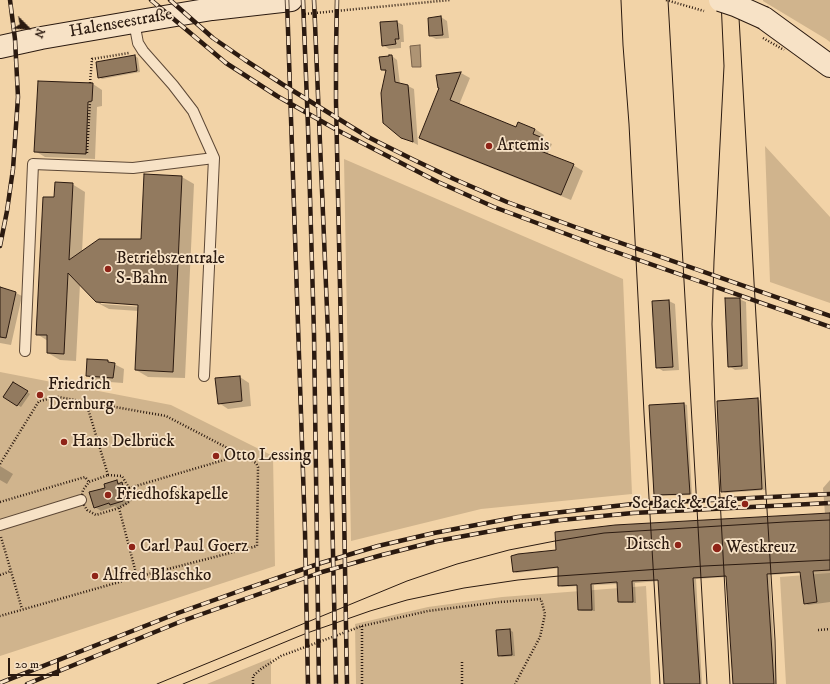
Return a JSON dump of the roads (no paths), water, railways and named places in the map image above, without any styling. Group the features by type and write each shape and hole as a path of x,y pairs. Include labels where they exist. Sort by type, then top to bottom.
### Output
{"main road":[{"name":"Halenseestraße","path":"0,47 41,38 212,9 291,0"},
{"path":"720,0 764,18 830,66"}],"lane":[{"path":"134,22 138,43 193,111 214,158 204,376"},
{"path":"25,351 33,164 133,168 214,158"},
{"path":"0,525 81,500"}],"tram line":[{"path":"621,0 660,684"},
{"path":"668,0 707,684"},
{"path":"721,0 724,66 712,324 730,684"},
{"path":"738,0 775,640 776,684"},
{"path":"157,684 407,581 457,564 509,550 604,533 830,520"},
{"path":"183,684 307,633 370,611 407,600 464,588 559,576 704,566 830,560"}],"railway":[{"path":"0,246 13,169 18,97 15,39 10,0"},
{"path":"151,0 226,63 277,96 337,130 438,182 494,207 593,244 830,327"},
{"path":"170,0 213,38 245,60 368,137 412,159 507,202 830,316"},
{"path":"287,0 305,532 308,684"},
{"path":"303,0 314,334 319,684"},
{"path":"314,0 328,333 336,684"},
{"path":"337,0 336,102 347,684"},
{"path":"0,683 178,613 245,589 321,563 378,546 434,533 518,517 633,504 830,494"},
{"path":"27,684 182,621 322,572 437,541 519,526 561,520 633,513 830,503"}],"place":[{"name":"Artemis","path":"489,146"},
{"name":"Betriebszentrale S-Bahn","path":"108,269"},
{"name":"Friedrich Dernburg","path":"40,395"},
{"name":"Hans Delbrück","path":"64,442"},
{"name":"Otto Lessing","path":"216,456"},
{"name":"Friedhofskapelle","path":"108,495"},
{"name":"Sc Back & Cafe","path":"745,504"},
{"name":"Ditsch","path":"678,545"},
{"name":"Carl Paul Goerz","path":"132,547"},
{"name":"Westkreuz","path":"717,548"},
{"name":"Alfred Blaschko","path":"95,576"}]}
